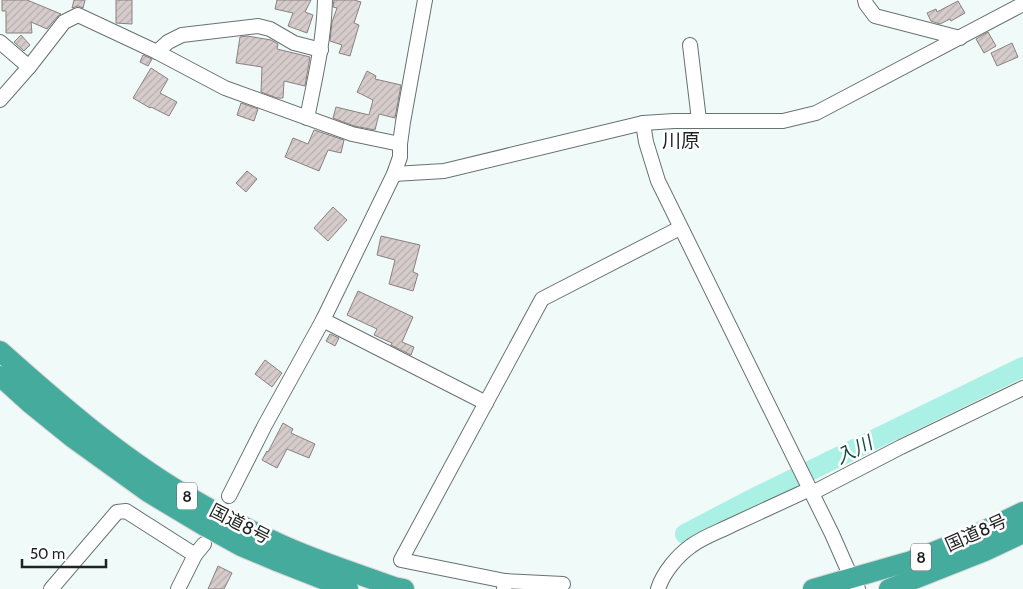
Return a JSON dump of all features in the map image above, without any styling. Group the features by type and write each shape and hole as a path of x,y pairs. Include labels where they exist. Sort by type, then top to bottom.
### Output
{"highway":[{"name":"国道8号","path":"0,351 46,392 132,460 181,492 215,512 281,545 404,589"},
{"name":"国道8号","path":"0,376 73,438 148,492 241,546 348,589"},
{"name":"国道8号","path":"813,589 855,583 973,536 1023,512"},
{"name":"国道8号","path":"889,589 985,551 1023,533"}],"street":[{"path":"307,118 321,50 325,0"},
{"path":"229,496 265,425 323,320 394,174 400,157 400,144 424,0"},
{"path":"865,0 875,16 960,38"},
{"path":"394,174 444,170 643,124 674,120 783,121 816,113 1023,4"},
{"path":"0,100 64,22 78,15 158,52 225,88 352,134 400,144"},
{"path":"158,52 168,42 182,36 258,26 270,29 294,43 321,50"},
{"path":"0,42 29,67"},
{"path":"690,45 698,120"},
{"path":"643,124 646,142 658,181 855,583"},
{"path":"563,584 504,585 401,560 542,299 680,228"},
{"path":"323,320 486,403"},
{"path":"658,589 661,580 674,562 691,546 715,532 811,491 1023,388"},
{"path":"51,589 117,512 126,511 196,555"},
{"path":"178,589 204,544"}],"building":[{"path":"2,0 27,0 61,14 47,29 31,22 32,33 6,33 6,11 2,11"},
{"path":"74,0 85,0 83,8 78,6 72,8"},
{"path":"116,0 132,0 132,24 116,23"},
{"path":"277,0 311,0 305,12 313,15 307,33 288,26 293,13 275,9"},
{"path":"334,0 361,2 354,23 359,25 350,56 339,53 342,45 330,41 332,22 337,8 333,7"},
{"path":"958,1 965,13 951,21 950,19 940,24 931,21 927,13 936,9 937,12"},
{"path":"988,32 996,46 984,53 976,39"},
{"path":"21,35 30,45 24,51 14,42"},
{"path":"247,36 271,40 278,44 277,49 310,57 305,86 284,81 283,98 277,98 261,92 262,67 236,63 240,37"},
{"path":"1012,43 1018,57 997,66 991,53"},
{"path":"143,55 152,59 148,66 140,62"},
{"path":"151,68 168,79 160,93 177,102 169,116 133,98"},
{"path":"367,71 376,76 375,79 401,85 395,118 379,114 375,130 354,126 333,118 336,107 369,115 373,100 357,92"},
{"path":"241,103 258,109 254,121 237,115"},
{"path":"314,130 344,140 341,153 328,150 319,171 285,157 293,138 308,144"},
{"path":"247,171 257,179 246,192 236,183"},
{"path":"333,207 347,220 328,241 314,228"},
{"path":"381,236 420,245 413,272 418,274 413,291 389,284 395,260 377,255"},
{"path":"358,291 413,317 402,342 414,347 411,355 391,345 392,343 374,335 377,329 347,315"},
{"path":"330,334 339,338 335,346 326,341"},
{"path":"265,360 282,373 272,387 255,374"},
{"path":"283,423 293,429 291,433 315,444 309,458 287,449 277,468 262,460"},
{"path":"218,566 232,573 224,589 208,589"}],"waterway":[{"name":"入川","path":"685,534 748,501 1023,367"}],"district":[{"name":"川原","path":"681,140"}]}
